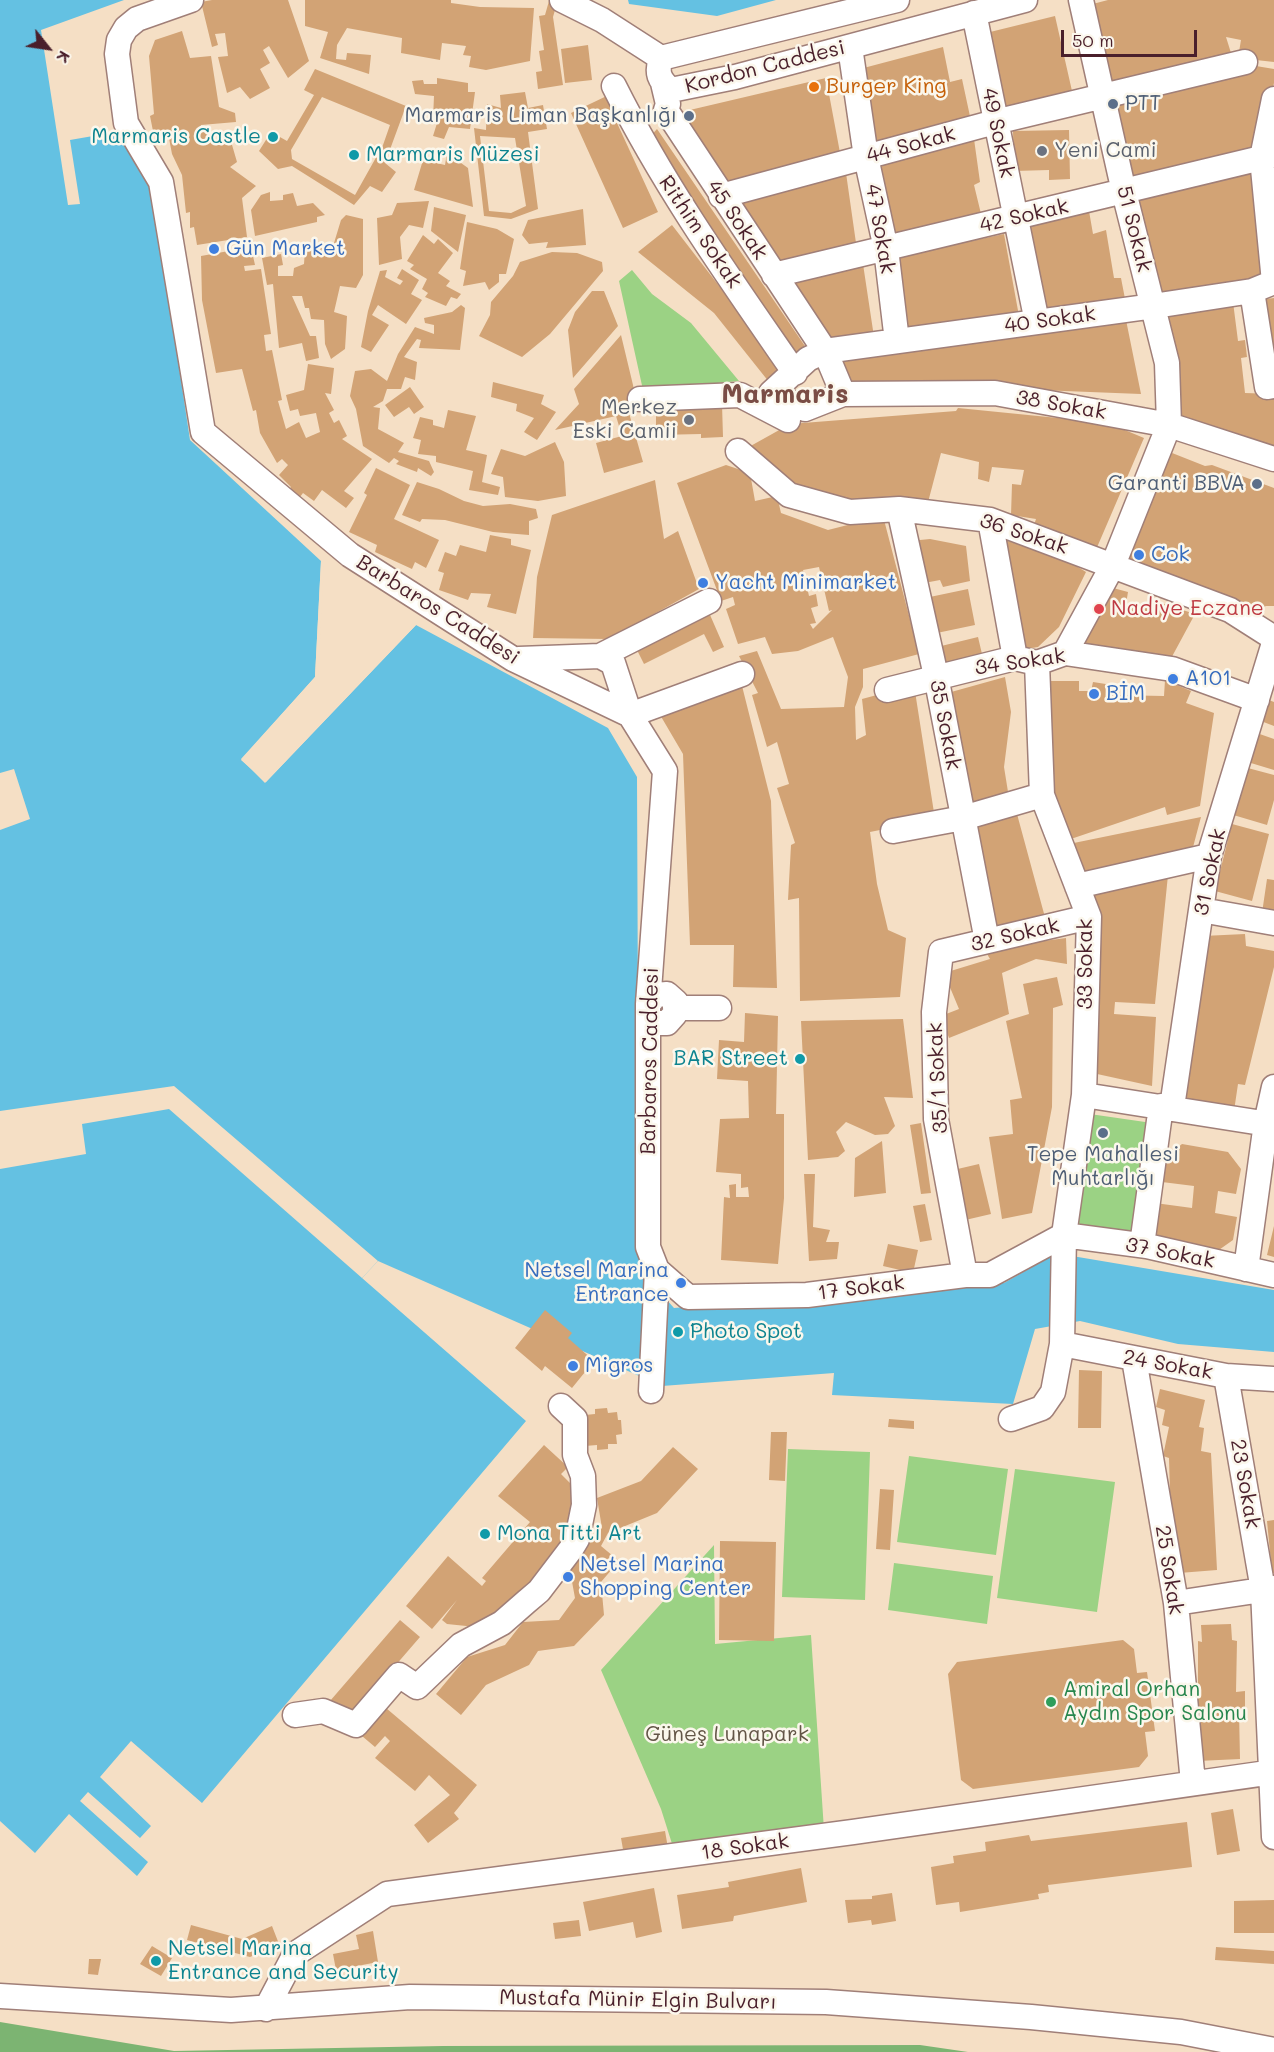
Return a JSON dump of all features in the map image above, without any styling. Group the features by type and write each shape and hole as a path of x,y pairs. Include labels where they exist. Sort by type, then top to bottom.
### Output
{"street":[{"name":"Barbaros Caddesi","path":"191,0 137,19 126,28 119,40 117,54 126,123 161,182 203,432 350,555 513,659 630,715 665,771 648,1011 648,1247 657,1270"},
{"path":"562,0 602,20 661,58"},
{"name":"Kordon Caddesi","path":"897,0 661,58 658,69 663,83 671,90 699,85 850,47 946,10 974,14 1025,0"},
{"name":"51 Sokak","path":"1081,0 1124,192 1167,363 1169,425"},
{"name":"49 Sokak","path":"974,14 1037,322"},
{"name":"47 Sokak","path":"850,47 866,157 886,249 897,341"},
{"name":"44 Sokak","path":"721,196 995,122 1245,62"},
{"name":"45 Sokak","path":"663,83 668,104 666,110 825,351 843,394"},
{"name":"Rithim Sokak","path":"614,86 642,142 675,198 795,373"},
{"path":"1274,99 1268,157 1274,282"},
{"name":"42 Sokak","path":"774,275 1268,157"},
{"name":"40 Sokak","path":"825,351 1252,291 1274,282"},
{"path":"1252,291 1266,387 1274,386"},
{"path":"825,351 808,359 771,393 805,410 843,394"},
{"name":"38 Sokak","path":"843,394 995,393 1169,425 1274,459"},
{"path":"640,399 740,395 788,420"},
{"path":"1065,653 1113,565 1169,425"},
{"name":"36 Sokak","path":"738,451 789,495 850,512 899,508 990,520 1230,610 1274,638"},
{"name":"35 Sokak","path":"899,508 936,676 987,941"},
{"name":"33 Sokak","path":"990,520 1026,661 1042,795 1089,917 1084,1095 1065,1243 1062,1339 1053,1392 1042,1408 1011,1419"},
{"path":"513,659 600,656 709,601"},
{"name":"31 Sokak","path":"1142,1245 1209,856 1274,643"},
{"name":"34 Sokak","path":"886,690 936,676 1065,653 1172,669 1257,700"},
{"path":"600,656 613,663 630,715 742,674"},
{"path":"893,831 963,818 1042,795"},
{"path":"1077,886 1209,856"},
{"path":"1201,910 1274,923"},
{"name":"32 Sokak","path":"941,952 1089,917"},
{"name":"35/1 Sokak","path":"941,952 934,1012 936,1119 965,1275"},
{"path":"648,1011 656,995 667,994 676,1002 675,1008 719,1008"},
{"path":"1246,1269 1274,1087"},
{"path":"1084,1095 1167,1106 1270,1124"},
{"name":"17 Sokak","path":"657,1270 688,1297 807,1295 965,1275 990,1275 1065,1243"},
{"name":"37 Sokak","path":"1065,1243 1142,1245 1274,1275"},
{"path":"651,1391 657,1270"},
{"name":"24 Sokak","path":"1062,1339 1134,1359 1226,1376 1274,1379"},
{"name":"25 Sokak","path":"1134,1359 1176,1603 1193,1783"},
{"name":"23 Sokak","path":"1226,1376 1269,1589 1274,1837"},
{"path":"295,1715 322,1711 356,1725 399,1675 417,1687 460,1645 501,1623 538,1591 577,1539 584,1505 583,1476 575,1455 575,1419 561,1406"},
{"path":"1176,1603 1269,1589"},
{"name":"18 Sokak","path":"266,2009 295,1954 387,1894 853,1832 1272,1772"},
{"name":"Mustafa Münir Elgin Bulvarı","path":"0,1996 231,2010 410,1997 826,2002 1031,2017 1181,2032 1274,2050"}],"green space":[{"path":"632,270 652,294 691,323 739,381 643,390 619,281"},
{"path":"1083,1113 1152,1123 1136,1234 1067,1224"},
{"path":"788,1449 870,1452 865,1600 782,1597"},
{"path":"909,1456 1008,1469 996,1555 897,1542"},
{"path":"1015,1469 1115,1482 1097,1612 997,1598"},
{"name":"Güneş Lunapark","path":"714,1545 715,1644 811,1635 824,1830 674,1850 661,1809 601,1670"},
{"path":"894,1563 993,1576 987,1624 888,1610"},
{"path":"0,2022 174,2051 443,2046 920,2045 968,2052 0,2052"}],"water":[{"path":"0,0 124,0 41,30 68,205 80,204 70,140 116,132 152,187 190,440 321,561 315,677 241,760 266,782 416,625 608,728 637,777 639,1269 674,1308 832,1295 833,1285 1004,1283 1050,1257 1078,1257 1274,1290 1274,1352 1178,1344 1080,1321 1035,1329 1013,1404 832,1395 834,1373 662,1386 378,1261 362,1278 526,1421 202,1803 131,1741 100,1777 151,1826 140,1838 88,1792 80,1801 148,1862 137,1876 69,1814 35,1853 0,1821"},
{"path":"628,0 776,0 717,16 629,4"}],"pier":[{"path":"321,561 324,563 318,678 245,759 265,778 414,624 416,625 265,783 241,759 315,677"},
{"path":"14,769 30,819 0,830 0,773"},
{"path":"174,1086 378,1261 362,1278 169,1109 82,1124 86,1154 0,1169 0,1111"}],"building":[{"path":"288,0 309,61 288,78 269,46 263,50 270,63 260,69 270,88 250,99 240,87 227,93 218,57 228,56 225,33 215,34 218,45 212,47 201,2"},
{"path":"305,0 451,0 451,3 480,7 534,8 530,61 486,70 469,67 471,56 463,55 466,46 442,43 440,60 401,53 402,38 347,28 337,45 336,59 346,60 347,53 371,55 369,74 320,58 328,32 305,26"},
{"path":"1108,0 1274,0 1274,62 1238,58 1241,40 1226,37 1231,53 1107,89 1085,6"},
{"path":"549,1 557,3 553,17 563,85 538,89 536,72 542,71 539,51 544,50 539,16 545,15"},
{"path":"1055,16 1072,91 1000,110 982,34"},
{"path":"182,31 190,58 211,56 219,107 235,113 236,122 201,125 201,132 207,130 209,142 230,138 237,162 230,167 256,186 242,198 247,237 197,245 194,227 190,228 190,212 186,213 182,175 172,154 168,133 154,136 150,116 154,114 149,56 155,40"},
{"path":"588,45 592,80 565,83 561,49"},
{"path":"943,47 950,82 962,79 971,121 872,150 856,70"},
{"path":"1244,64 1274,69 1274,83 1259,155 1126,187 1111,100"},
{"name":"Marmaris Castle","path":"315,69 406,106 385,163 396,172 382,192 370,186 354,205 292,166 278,169 259,151 271,132 287,141 314,95 304,90","holes":["322,97 390,125 383,145 355,195 292,159 291,150"]},
{"path":"437,78 468,83 468,92 475,92 470,129 449,127 444,139 433,136 438,120 433,119 434,96 415,94 412,81 423,80 424,84 437,84"},
{"path":"826,78 841,158 722,190 677,113"},
{"path":"525,92 528,108 543,105 547,129 528,132 538,209 511,219 484,216 474,128 486,130 487,104 501,108 500,95","holes":["480,136 515,138 526,206 511,213 489,211"]},
{"path":"613,93 625,119 617,123 658,212 623,228 571,113"},
{"path":"657,129 809,352 794,363 646,141"},
{"name":"Yeni Cami","path":"1069,130 1070,179 1049,180 1049,170 1014,171 1013,131"},
{"path":"974,139 980,182 974,185 982,218 889,243 875,165"},
{"path":"447,153 468,168 473,207 414,190 423,160 445,165"},
{"path":"1255,168 1259,196 1253,198 1263,283 1157,303 1129,195"},
{"path":"846,173 857,250 776,271 733,204"},
{"path":"270,192 270,201 283,200 283,195 293,193 297,206 313,203 325,215 317,217 317,222 255,236 251,210 261,195"},
{"path":"429,201 423,228 409,225 400,237 402,259 379,265 377,218 392,215 397,203"},
{"path":"434,207 466,215 458,252 431,231"},
{"path":"583,209 586,245 546,248 548,242 529,244 522,235 528,220"},
{"path":"1089,211 1093,234 1106,230 1114,278 1121,278 1126,304 1041,316 1024,225"},
{"path":"346,215 363,219 363,275 356,288 340,286 334,312 347,316 345,349 331,359 325,344 324,320 311,319 309,308 305,308 302,296 292,296 310,336 316,336 319,358 306,361 302,343 279,348 273,284 267,285 262,258 281,254 283,265 278,266 278,276 293,276 294,268 304,264 305,249 334,243 341,220"},
{"path":"467,222 497,229 514,239 506,274 499,274 499,282 489,290 485,282 463,286 466,271 460,269"},
{"path":"672,225 784,370 769,382 714,313 638,252"},
{"path":"1004,234 1019,316 901,336 891,258"},
{"path":"423,235 434,244 438,239 453,253 438,273 450,281 446,286 461,294 457,299 451,297 446,306 425,297 428,293 422,289 427,279 410,269 414,265 407,261"},
{"path":"251,247 255,265 244,266 245,271 261,269 271,334 264,335 266,351 272,350 282,400 278,401 286,429 299,422 306,438 320,432 316,413 300,416 298,409 290,411 286,395 304,390 308,364 334,368 331,394 325,393 334,410 329,413 334,423 339,420 347,436 342,439 372,459 344,491 354,498 346,508 322,490 314,501 303,493 296,502 286,494 291,487 279,475 288,465 282,459 277,463 260,433 256,410 253,411 242,369 216,373 202,300 201,256"},
{"path":"552,252 577,253 602,262 603,271 550,334 522,357 479,336 490,315 491,302 513,276 520,262"},
{"path":"863,264 874,337 828,346 784,282"},
{"path":"402,269 419,280 411,294 422,300 406,324 378,305 372,315 389,325 371,352 361,347 368,311 380,271 387,270 385,277 400,285 403,281 397,278"},
{"path":"592,291 604,291 618,326 573,378 568,330 575,312"},
{"path":"1274,298 1274,377 1258,300"},
{"path":"1233,302 1238,341 1245,340 1247,357 1241,358 1245,393 1274,394 1274,451 1174,422 1159,312"},
{"path":"461,305 465,308 460,350 419,348 421,340 417,339 404,357 417,362 415,380 405,377 401,389 387,389 383,401 373,407 380,408 378,429 404,443 398,452 429,461 434,472 431,476 418,468 417,472 396,464 399,461 394,458 389,463 363,446 356,409 350,396 355,371 371,369 387,381 398,354 415,327 434,334 434,325 425,323 424,318 452,312"},
{"path":"1126,320 1141,394 988,388 846,389 832,358"},
{"path":"621,335 639,410 629,413 643,462 604,473 596,443 622,436 616,416 555,430 579,404 574,389"},
{"path":"493,382 544,395 541,404 556,412 537,440 524,432 534,418 516,411 517,404 491,397"},
{"path":"410,387 424,407 414,414 409,407 394,417 385,405"},
{"name":"Merkez Eski Camii","path":"722,404 723,437 701,438 701,434 656,435 656,406"},
{"path":"958,408 1108,423 1144,438 1095,552 1032,531 1036,519 1011,515 1012,484 1021,485 1024,470 992,467 989,482 978,479 979,462 941,453 927,506 827,503 797,492 747,448 790,424 956,411"},
{"path":"448,410 476,416 466,450 487,455 482,482 500,487 498,495 469,490 473,471 436,462 436,456 418,454 421,440 413,438 420,417 433,420 433,425 444,428"},
{"path":"555,442 564,462 566,496 538,501 505,497 503,477 491,474 501,449 525,456"},
{"path":"1162,449 1205,466 1212,465 1274,488 1274,606 1266,606 1251,613 1120,561"},
{"path":"726,465 750,473 755,501 777,496 781,513 828,530 883,516 919,654 863,669 863,687 855,707 856,740 866,735 862,699 914,685 935,819 870,832 877,884 888,930 906,938 900,997 800,1001 799,898 788,900 791,845 795,843 777,788 789,784 777,742 767,747 752,695 758,693 739,656 757,651 781,709 844,707 848,677 833,637 798,651 772,654 765,637 738,644 726,609 735,605 733,597 721,601 677,483","holes":["819,567 829,611 832,610 813,629 810,624 816,623 811,608 818,606 816,594 809,596 803,570"]},
{"path":"376,468 410,485 394,519 439,540 426,568 415,562 412,569 375,552 377,545 349,532 367,495 364,493"},
{"path":"655,480 664,539 678,531 699,589 609,639 533,638 537,577 552,515"},
{"path":"417,482 483,506 510,504 536,509 538,518 529,521 529,535 493,532 445,520 422,519 420,522 402,515"},
{"path":"490,535 511,539 511,545 531,550 516,614 487,607 491,594 471,593 468,600 439,590 444,573 438,571 445,552 456,556 460,545 486,552"},
{"path":"930,539 966,546 970,581 943,587 940,580 919,584 910,541"},
{"path":"1002,539 1068,561 1086,572 1059,627 1038,647 1020,650"},
{"path":"1113,588 1128,592 1126,604 1149,606 1152,600 1195,614 1168,664 1076,649"},
{"path":"968,589 975,625 932,634 925,598"},
{"path":"707,608 724,647 713,652 704,634 644,664 636,648"},
{"path":"978,637 982,654 937,664 933,648"},
{"path":"1005,677 1011,712 1004,767 1009,798 968,808 944,694"},
{"path":"740,678 771,801 777,988 733,987 734,945 690,945 683,754 656,708"},
{"path":"1165,680 1191,691 1186,703 1214,713 1200,806 1167,815 1165,807 1065,841 1045,791 1044,681 1079,681 1079,691 1091,691 1093,682 1112,685 1111,695 1164,696"},
{"path":"1261,697 1274,702 1274,726 1253,718"},
{"path":"1251,731 1274,739 1274,770 1241,760"},
{"path":"1244,767 1274,775 1274,800 1267,825 1230,814"},
{"path":"1017,814 1046,921 989,934 971,828"},
{"path":"1201,817 1192,851 1078,879 1064,845"},
{"path":"1232,824 1269,834 1252,901 1215,891"},
{"path":"1168,875 1155,1004 1115,1002 1114,1014 1156,1017 1152,1086 1088,1072 1085,893"},
{"path":"1267,879 1274,880 1274,915 1262,913"},
{"path":"1245,934 1246,946 1274,951 1274,967 1245,1085 1238,1084 1234,1111 1177,1102 1203,936"},
{"path":"1066,938 1067,964 1036,959 1002,973 1009,1014 949,1038 941,1016 959,1009 944,973 990,959 984,949"},
{"path":"1057,977 1063,1005 1053,1008 1052,1107 1032,1213 1002,1219 989,1137 1013,1134 1010,1100 1022,1098 1006,1021 1029,1014 1023,984"},
{"path":"745,1013 778,1016 776,1114 784,1114 784,1198 778,1264 721,1260 724,1197 730,1198 729,1185 736,1184 736,1197 749,1197 748,1187 741,1188 741,1174 716,1172 720,1119 749,1118 748,1081 717,1079 719,1040 744,1042"},
{"path":"903,1019 913,1098 884,1097 895,1126 888,1134 875,1135 846,1122 836,1132 845,1151 838,1157 808,1160 801,1021"},
{"path":"921,1123 931,1193 921,1194 910,1125"},
{"path":"882,1141 886,1193 854,1197 855,1158"},
{"path":"1182,1144 1228,1152 1241,1169 1236,1194 1218,1191 1215,1213 1237,1217 1233,1240 1216,1252 1164,1246 1152,1228 1155,1203 1192,1208 1194,1186 1162,1182 1166,1157"},
{"path":"979,1164 991,1214 961,1221 949,1171"},
{"path":"804,1174 815,1174 813,1227 830,1230 826,1242 839,1242 837,1259 809,1261"},
{"path":"925,1204 932,1240 920,1242 913,1206"},
{"path":"1274,1226 1274,1257 1267,1255"},
{"path":"888,1244 918,1250 913,1273 883,1266"},
{"path":"545,1310 572,1333 568,1338 594,1361 572,1388 545,1366 542,1371 515,1348"},
{"path":"1079,1370 1102,1371 1101,1428 1078,1428"},
{"path":"1160,1389 1205,1400 1199,1427 1204,1428 1201,1451 1211,1453 1217,1570 1179,1573 1171,1531 1169,1458 1163,1456 1169,1427 1162,1425 1165,1410 1156,1407"},
{"path":"607,1408 608,1413 617,1412 618,1420 621,1420 622,1434 616,1435 617,1444 608,1444 608,1449 597,1450 597,1445 585,1446 585,1415 595,1414 595,1409"},
{"path":"889,1419 914,1421 914,1429 888,1427"},
{"path":"771,1432 787,1432 785,1481 769,1480"},
{"path":"544,1445 568,1467 561,1474 571,1484 575,1494 568,1537 513,1604 476,1627 447,1624 442,1620 457,1600 432,1629 406,1606 448,1556 482,1586 486,1581 482,1578 530,1522 498,1496"},
{"path":"673,1447 698,1469 657,1513 608,1533 601,1546 619,1561 601,1582 604,1615 574,1646 538,1651 529,1665 486,1685 461,1715 436,1694 467,1657 505,1645 523,1622 559,1620 575,1598 569,1565 602,1528 597,1498 641,1481"},
{"path":"880,1489 894,1490 890,1550 876,1549"},
{"path":"1274,1520 1274,1573 1272,1573 1267,1521"},
{"path":"720,1541 776,1542 774,1641 719,1640"},
{"path":"400,1620 420,1637 350,1718 330,1701"},
{"path":"1231,1624 1232,1640 1237,1641 1236,1692 1245,1691 1245,1711 1239,1711 1240,1759 1198,1761 1198,1641 1202,1642 1201,1625"},
{"name":"Amiral Orhan Aydın Spor Salonu","path":"1123,1640 1134,1649 1137,1673 1147,1672 1155,1731 1145,1732 1148,1756 1139,1767 973,1789 961,1780 948,1674 957,1662"},
{"path":"386,1708 477,1785 454,1813 459,1819 428,1843 414,1825 450,1795 429,1775 415,1791 375,1758 390,1741 385,1736 375,1747 362,1736"},
{"path":"1233,1809 1240,1851 1217,1855 1211,1813"},
{"path":"1187,1822 1192,1867 1048,1885 1049,1892 1038,1894 1039,1899 960,1912 959,1902 936,1905 931,1867 954,1863 953,1856 986,1851 985,1842 1029,1835 1031,1841"},
{"path":"665,1831 668,1848 624,1855 621,1838"},
{"path":"801,1868 807,1902 734,1916 733,1921 682,1929 677,1895 729,1887 728,1882"},
{"path":"654,1888 662,1932 636,1938 633,1922 589,1931 583,1902"},
{"path":"892,1893 896,1921 872,1925 871,1920 848,1923 845,1900 872,1899 872,1896"},
{"path":"1274,1900 1274,1933 1234,1933 1234,1901"},
{"path":"579,1920 581,1936 555,1939 553,1923"},
{"path":"191,1925 242,1939 272,1926 279,1944 250,1957 187,1940"},
{"path":"373,1931 378,1962 336,1970 333,1954 359,1949 356,1935"},
{"name":"Netsel Marina Entrance and Security","path":"152,1946 172,1958 161,1976 140,1964"},
{"path":"1216,1947 1274,1951 1274,1964 1215,1960"},
{"path":"89,1959 101,1959 98,1975 88,1974"}],"place":[{"name":"Burger King","path":"814,87"},
{"name":"PTT","path":"1113,104"},
{"name":"Marmaris Liman Başkanlığı","path":"689,116"},
{"name":"Marmaris Castle","path":"273,137"},
{"name":"Yeni Cami","path":"1042,151"},
{"name":"Marmaris Müzesi","path":"354,155"},
{"name":"Gün Market","path":"214,249"},
{"name":"Merkez Eski Camii","path":"689,420"},
{"name":"Garanti BBVA","path":"1257,484"},
{"name":"Cok","path":"1139,555"},
{"name":"Yacht Minimarket","path":"703,583"},
{"name":"Nadiye Eczane","path":"1099,609"},
{"name":"A101","path":"1173,679"},
{"name":"BİM","path":"1094,694"},
{"name":"BAR Street","path":"800,1059"},
{"name":"Tepe Mahallesi Muhtarlığı","path":"1103,1133"},
{"name":"Netsel Marina Entrance","path":"681,1283"},
{"name":"Photo Spot","path":"678,1332"},
{"name":"Migros","path":"573,1366"},
{"name":"Mona Titti Art","path":"485,1534"},
{"name":"Netsel Marina Shopping Center","path":"568,1577"},
{"name":"Amiral Orhan Aydın Spor Salonu","path":"1051,1702"},
{"name":"Netsel Marina Entrance and Security","path":"156,1961"}],"district":[{"name":"Marmaris","path":"785,395"}]}
